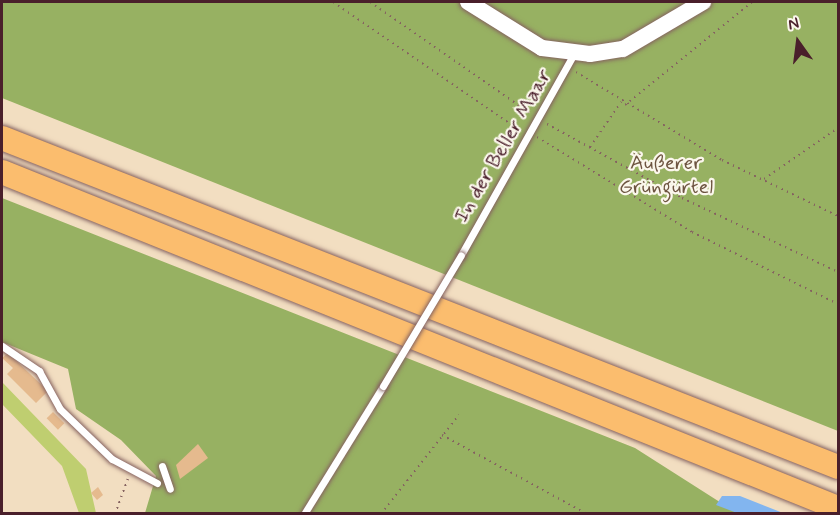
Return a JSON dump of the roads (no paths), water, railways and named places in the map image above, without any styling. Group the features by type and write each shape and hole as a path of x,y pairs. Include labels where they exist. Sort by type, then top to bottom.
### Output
{"highway":[{"path":"2,138 838,467"},
{"path":"2,172 838,508"}],"street":[{"path":"468,2 542,48 571,60 623,49 703,2"}],"lane":[{"name":"In der Beller Maar","path":"304,513 383,386 531,133 541,120 571,60"},
{"path":"2,346 39,371 67,417 130,473 157,483"},
{"path":"162,466 170,489"}],"water":[{"path":"722,496 740,496 783,513 737,513 716,505"}],"park label":[{"name":"Äußerer Grüngürtel","path":"666,175"}]}
